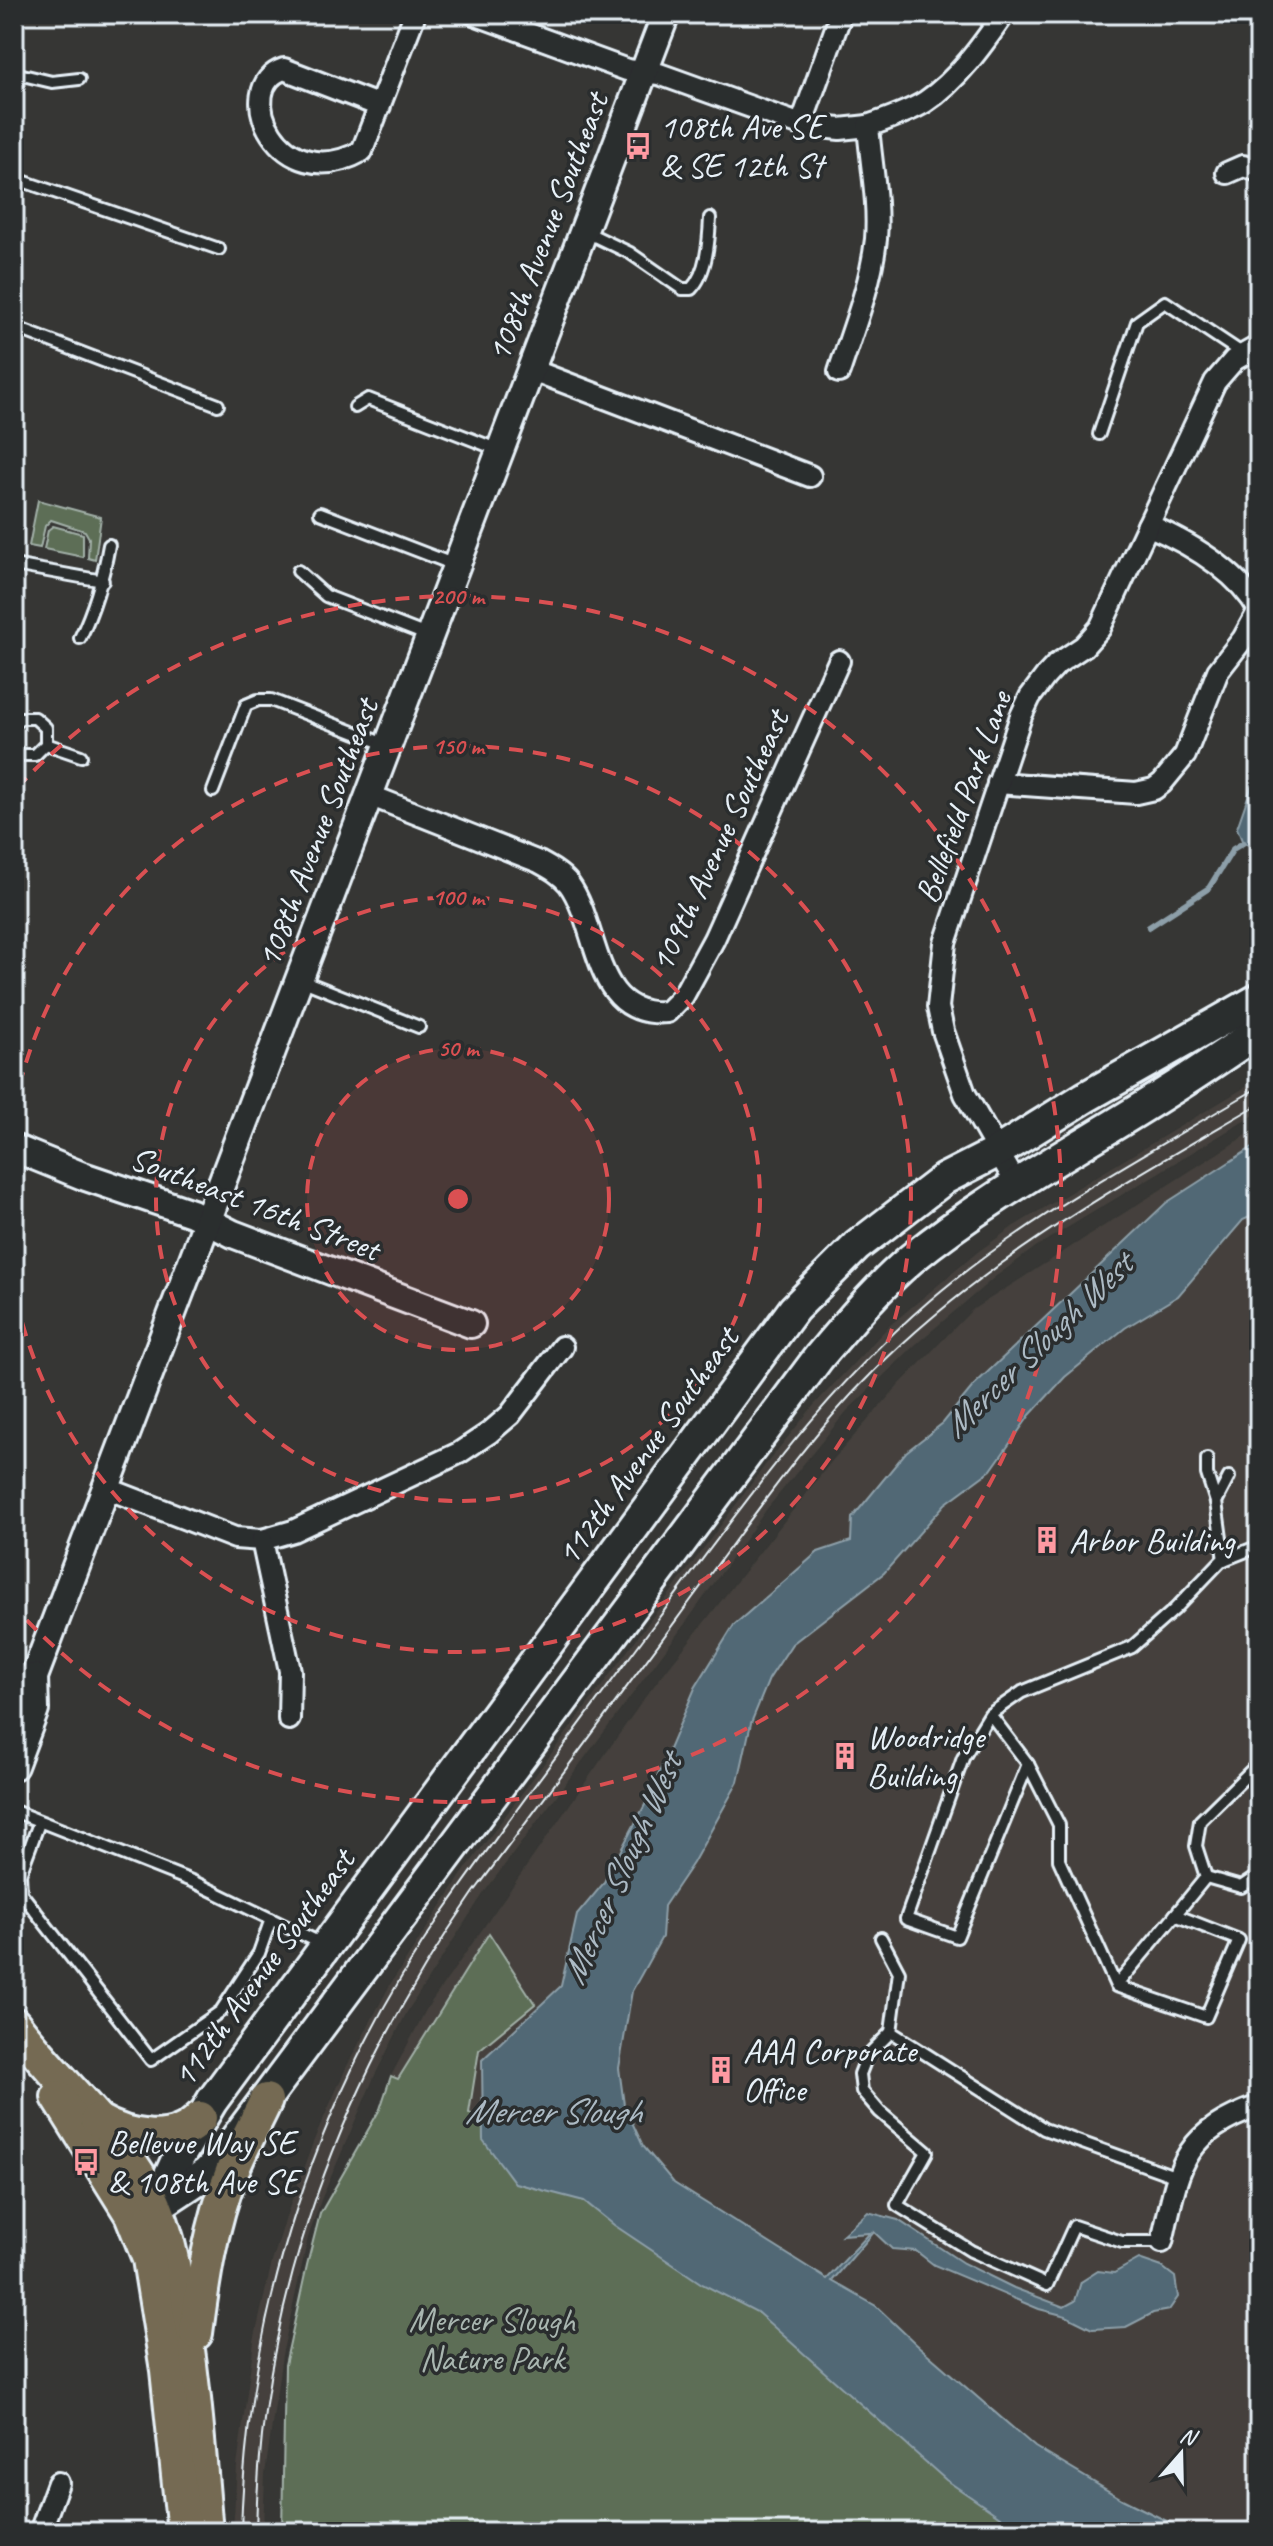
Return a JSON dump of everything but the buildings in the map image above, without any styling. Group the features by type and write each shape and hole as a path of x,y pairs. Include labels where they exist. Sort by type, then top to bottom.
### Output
{"main road":[{"name":"112th Avenue Southeast","path":"147,2216 200,2118 794,1309 857,1246 944,1179 997,1152 1084,1098 1259,999"},
{"path":"147,2216 207,2173 223,2156 819,1357 860,1309 908,1261 956,1224 1016,1183 1167,1093 1259,1031"},
{"path":"23,2036 97,2120 144,2181 149,2259 167,2370 184,2532"},
{"path":"23,2036 68,2116 147,2216 172,2254 193,2388 206,2532"},
{"path":"193,2388 195,2338 212,2233 232,2173 266,2100"},
{"path":"97,2120 121,2132 165,2137 186,2130 200,2118"}],"street":[{"path":"380,106 284,69 269,78 263,91 262,111 266,127 276,141 291,153 313,162 332,164 362,151 380,106 415,14"},
{"path":"474,14 627,70 667,77 801,125 840,129 868,126 926,101 947,83 1004,14"},
{"name":"108th Avenue Southeast","path":"14,1706 24,1673 106,1488 666,14"},
{"path":"801,125 841,14"},
{"path":"839,372 867,286 876,237 868,126"},
{"path":"1227,173 1243,166 1259,171"},
{"name":"Bellefield Park Lane","path":"1016,1183 965,1094 943,1031 938,1007 945,943 1030,697 1057,664 1084,646 1100,628 1215,382 1234,360 1251,350"},
{"path":"532,370 810,476"},
{"path":"998,783 1136,793 1154,789 1162,783 1185,755 1218,671 1243,639 1259,610 1251,595 1206,557 1172,535 1148,525"},
{"name":"109th Avenue Southeast","path":"369,795 539,862 567,880 580,904 601,969 612,986 640,1011 667,1012 683,996 714,939 839,661"},
{"name":"Southeast 16th Street","path":"14,1148 471,1324"},
{"path":"106,1488 235,1538 262,1540 293,1531 459,1453 510,1415 562,1347"},
{"path":"262,1540 290,1671 289,1719"},
{"name":"108th Avenue Southeast","path":"14,1766 35,1710 24,1673"},
{"path":"1162,2242 1177,2177 1192,2147 1212,2127 1259,2106"},
{"path":"40,2532 58,2483"}],"lane":[{"path":"14,73 52,82 79,79"},
{"path":"14,178 219,249"},
{"path":"584,231 630,253 682,289 691,289 697,282 709,241 710,218"},
{"path":"1099,434 1137,322 1165,302 1251,350"},
{"path":"14,327 218,405"},
{"path":"355,407 368,399 501,451"},
{"path":"320,513 457,566"},
{"path":"80,638 94,610 109,545"},
{"path":"14,565 103,581"},
{"path":"298,571 326,596 431,637"},
{"path":"213,791 240,717 246,705 258,700 271,700 389,746"},
{"path":"14,724 20,718 35,718 46,728 46,744 35,755 20,755 14,749"},
{"path":"46,744 81,756"},
{"path":"299,980 419,1027"},
{"path":"1207,1459 1207,1474 1216,1502 1224,1560"},
{"path":"1216,1502 1229,1477"},
{"path":"1028,1764 957,1937 906,1919 963,1758 990,1714 1022,1692 1132,1647 1224,1560 1259,1546"},
{"path":"990,1714 1028,1764 1059,1825 1059,1860 1116,1986 1206,2017 1239,1940 1175,1915"},
{"path":"1206,1877 1196,1846 1200,1821 1259,1763"},
{"path":"14,1811 194,1882 325,1949"},
{"path":"39,1823 20,1874 21,1893 151,2060 221,2011 259,1953 271,1919"},
{"path":"1206,1877 1241,1887 1259,1875"},
{"path":"1116,1986 1206,1877"},
{"path":"881,1938 899,1972 891,2032 867,2056 860,2074 862,2091 880,2112 927,2152 897,2205 971,2251 1047,2285 1074,2226 1122,2242 1162,2242"},
{"path":"891,2032 1044,2129 1177,2177"}],"shaded area":[{"path":"1259,1079 1259,1112 1037,1246 915,1345 846,1412 766,1510 483,1894 407,2012 375,2075 321,2200 308,2238 282,2355 265,2474 263,2532 233,2532 237,2466 254,2341 272,2262 288,2211 314,2140 346,2068 391,1983 462,1874 766,1464 814,1405 889,1326 1014,1226"},
{"path":"1259,1127 1259,2532 1116,2532 621,2185 391,2076 427,2008 646,1696 831,1462 898,1386 972,1310"}],"green space":[{"path":"38,500 101,517 95,560 88,558 89,538 85,531 51,520 45,526 40,548 29,546"},
{"path":"53,526 83,534 83,557 44,549 48,530"},
{"name":"Mercer Slough Nature Park","path":"489,1933 535,2004 479,2050 469,2113 621,2185 1116,2532 282,2532 285,2365 320,2214 380,2109 391,2076 398,2079"}],"water":[{"path":"1259,779 1259,844 1249,845 1243,843 1237,828 1252,785"},
{"name":"Mercer Slough","path":"1259,1143 1259,1213 1243,1220 1178,1296 1125,1328 1065,1377 1030,1415 991,1470 945,1504 884,1573 792,1644 769,1679 751,1723 738,1782 693,1863 664,1906 662,1937 632,1991 619,2068 624,2105 643,2146 674,2183 827,2279 870,2233 842,2235 868,2212 898,2220 963,2263 1014,2288 1064,2307 1075,2301 1081,2282 1098,2271 1114,2273 1139,2259 1162,2267 1175,2277 1178,2297 1169,2310 1153,2313 1126,2327 1092,2329 934,2265 916,2251 892,2249 874,2232 832,2281 876,2306 1035,2447 1122,2499 1189,2532 1022,2532 946,2480 757,2312 702,2284 584,2201 515,2183 483,2140 482,2060 561,1986 577,1915 603,1884 648,1799 695,1688 734,1625 818,1552 851,1541 852,1518 906,1452 943,1423 974,1385 1166,1203"}],"waterway":[{"path":"1149,927 1209,888 1233,849 1243,843"}],"tram line":[{"path":"241,2532 246,2449 257,2367 274,2287 297,2207 325,2130 359,2055 398,1982 443,1912 752,1493 819,1412 890,1336 967,1270 1047,1214 1259,1087"},
{"path":"256,2532 261,2445 273,2360 292,2277 317,2196 348,2116 384,2039 427,1964 474,1892 783,1476 872,1373 960,1294 1008,1259 1106,1194 1259,1104"}],"place":[{"name":"108th Ave SE & SE 12th St","path":"638,146"},
{"name":"Arbor Building","path":"1047,1540"},
{"name":"Woodridge Building","path":"845,1756"},
{"name":"AAA Corporate Office","path":"721,2070"},
{"name":"Bellevue Way SE & 108th Ave SE","path":"86,2162"}],"water label":[{"name":"Mercer Slough West","path":"1037,1345"},
{"name":"Mercer Slough West","path":"621,1869"}]}
